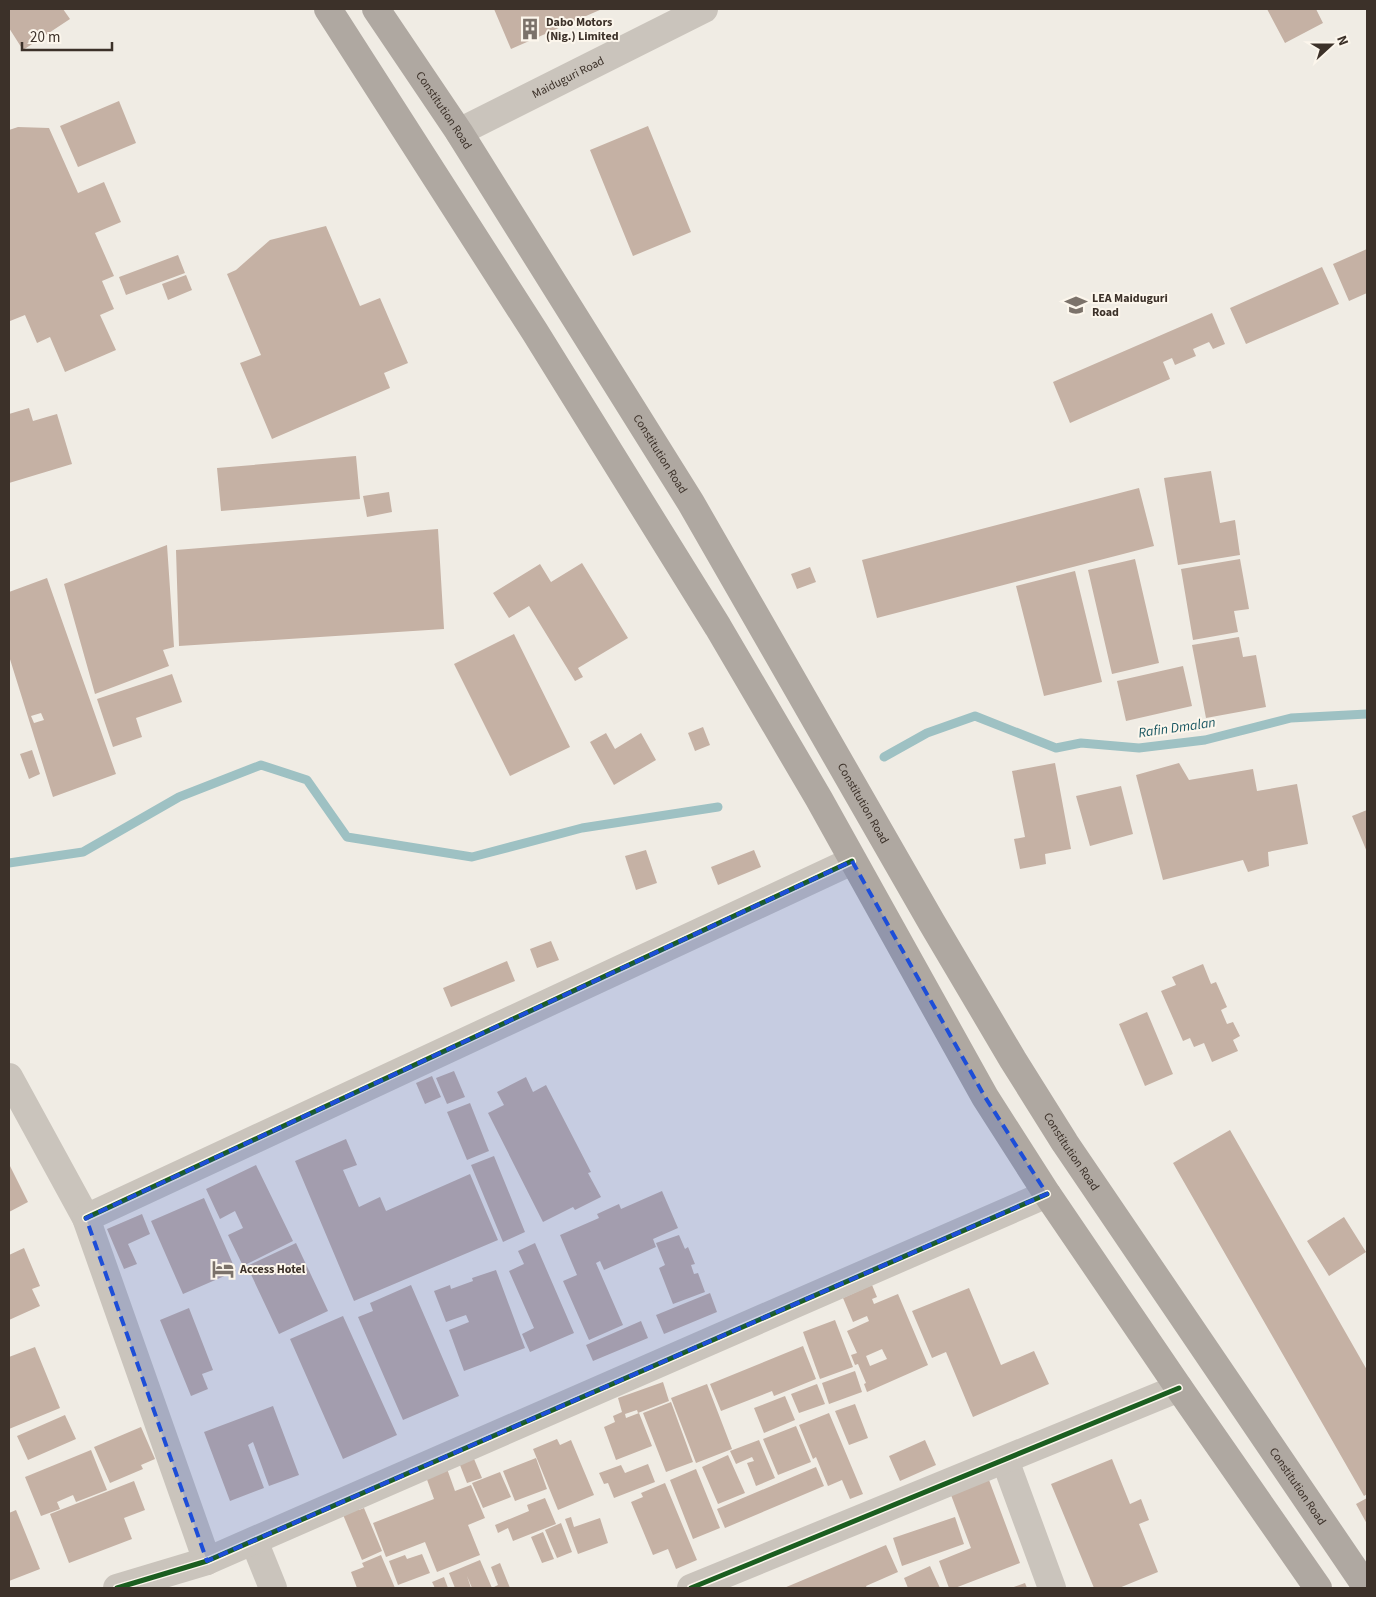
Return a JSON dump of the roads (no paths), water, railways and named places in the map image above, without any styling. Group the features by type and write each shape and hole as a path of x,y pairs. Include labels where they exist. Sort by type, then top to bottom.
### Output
{"main road":[{"path":"328,9 540,340 718,627 819,799 985,1097 1047,1194 1318,1588"},
{"name":"Constitution Road","path":"376,9 458,132 690,503 854,788 1008,1051 1065,1144 1367,1588"}],"street":[{"name":"Maiduguri Road","path":"458,132 704,9"},
{"path":"86,1218 852,861"},
{"path":"9,1077 86,1218 207,1561"},
{"path":"117,1588 207,1561 1047,1194"},
{"path":"691,1588 1179,1388"},
{"path":"1005,1460 1052,1588"},
{"path":"254,1541 273,1588"}],"waterway":[{"name":"Rafin Dmalan","path":"884,757 927,733 975,716 1056,748 1081,743 1139,748 1205,740 1291,718 1367,714"},
{"path":"9,863 83,852 179,797 261,765 307,780 347,837 472,857 582,828 718,807"}],"place":[{"name":"Dabo Motors (Nig.) Limited","path":"530,29"},
{"name":"LEA Maiduguri Road","path":"1076,305"},
{"name":"Access Hotel","path":"223,1269"}]}
